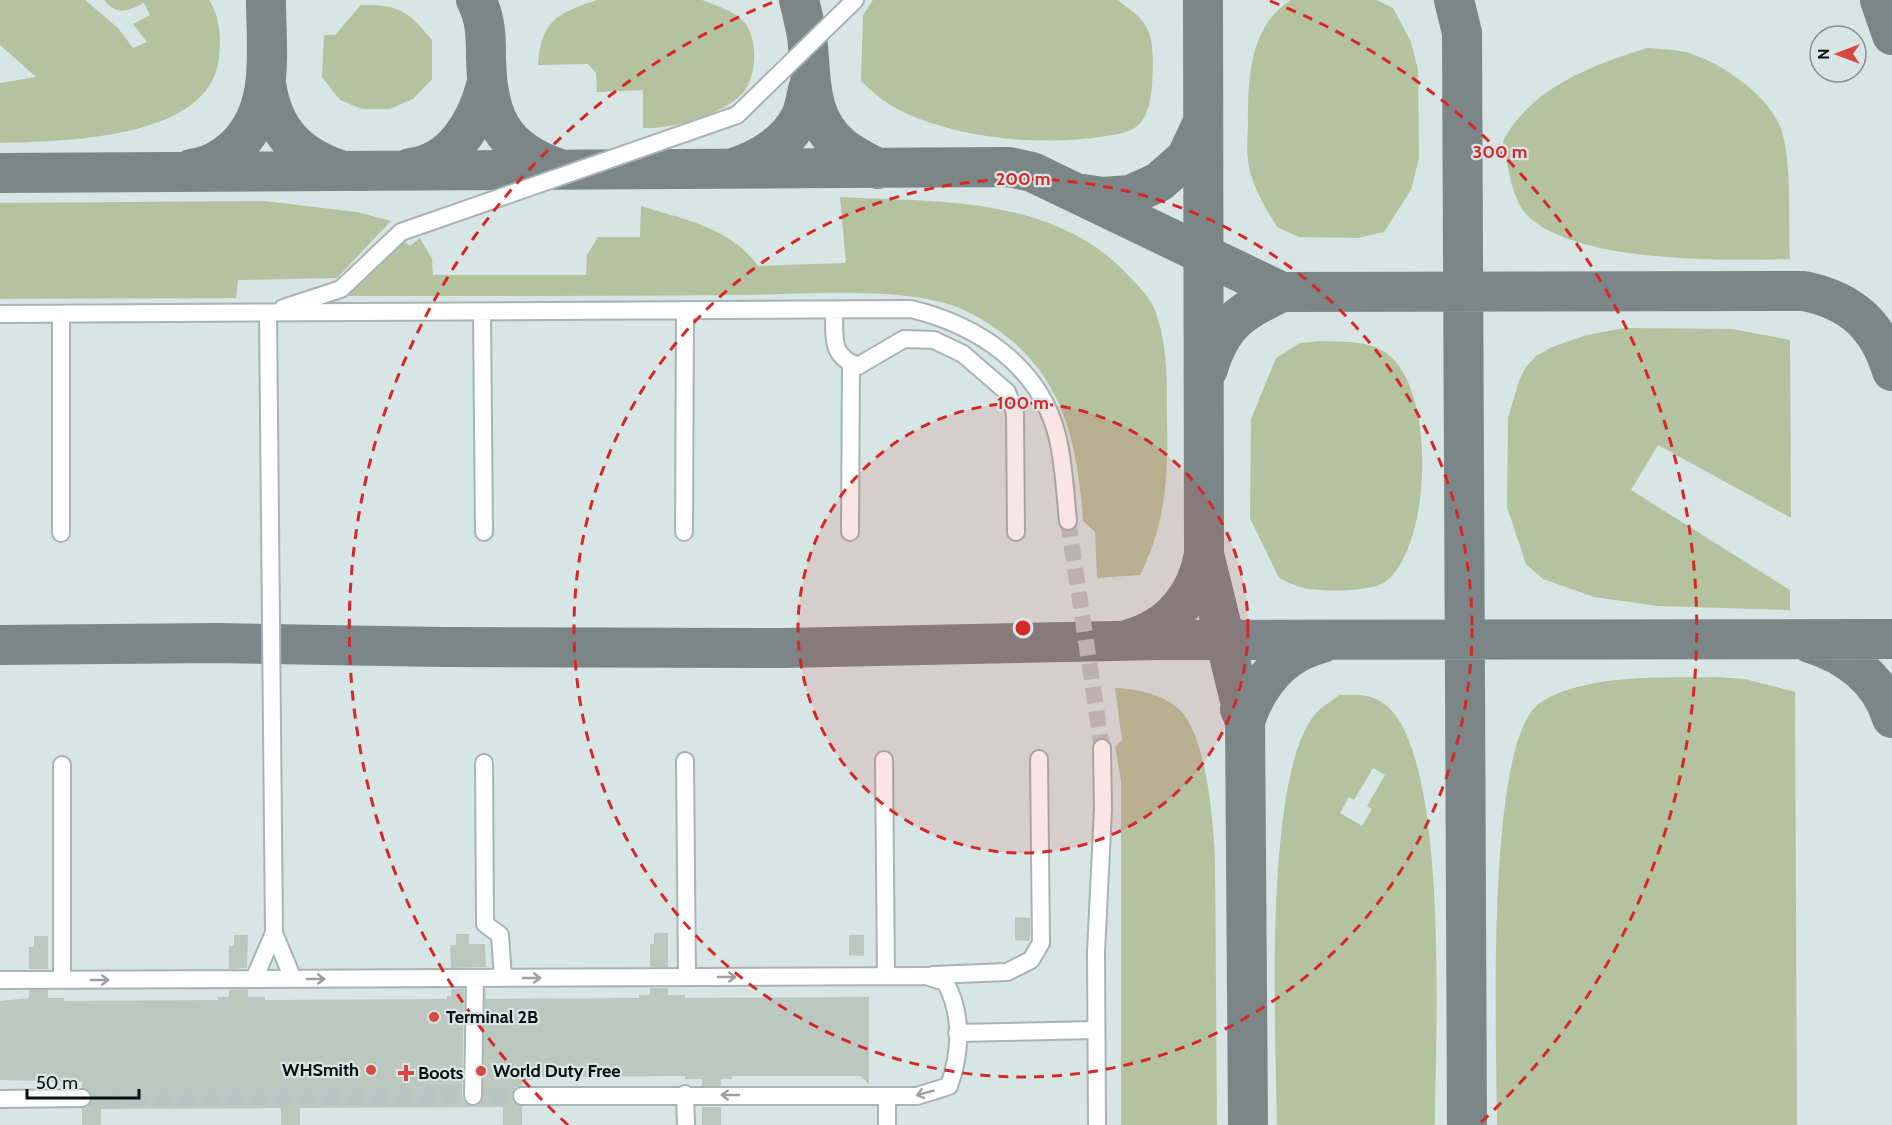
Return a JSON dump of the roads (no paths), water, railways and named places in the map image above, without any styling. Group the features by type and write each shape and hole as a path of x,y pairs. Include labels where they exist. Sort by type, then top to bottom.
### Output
{"lane":[{"path":"268,313 341,289 401,232 737,115 855,0"},
{"path":"0,314 911,309 943,317 988,340 1008,356 1038,392 1049,411 1061,459 1068,521"},
{"path":"684,532 685,310"},
{"path":"834,310 836,349 844,361 858,366 904,339 934,340 963,354 1007,392 1015,413 1016,532"},
{"path":"482,312 484,532"},
{"path":"268,313 274,933 293,979"},
{"path":"61,314 61,532"},
{"path":"850,532 851,363"},
{"path":"1097,1125 1096,1030 1104,769 1102,748"},
{"path":"0,980 926,976 1007,972 1031,960 1041,943 1039,759"},
{"path":"884,760 886,976"},
{"path":"685,761 687,977"},
{"path":"484,763 485,924 500,935 503,978"},
{"path":"62,765 62,980"},
{"path":"255,979 274,933"},
{"path":"522,1096 685,1094 917,1096 949,1086 958,1062 955,999 945,982 926,976"},
{"path":"473,1096 475,978"},
{"path":"957,1033 1096,1030"},
{"path":"685,1094 686,1125"},
{"path":"887,1096 887,1125"},
{"path":"0,1099 82,1098"}],"tunnel":[{"path":"1068,521 1102,748"},
{"path":"82,1098 522,1096"}],"place":[{"name":"Terminal 2B","path":"434,1017"},
{"name":"WHSmith","path":"371,1070"},
{"name":"World Duty Free","path":"481,1071"},
{"name":"Boots","path":"406,1073"}]}
